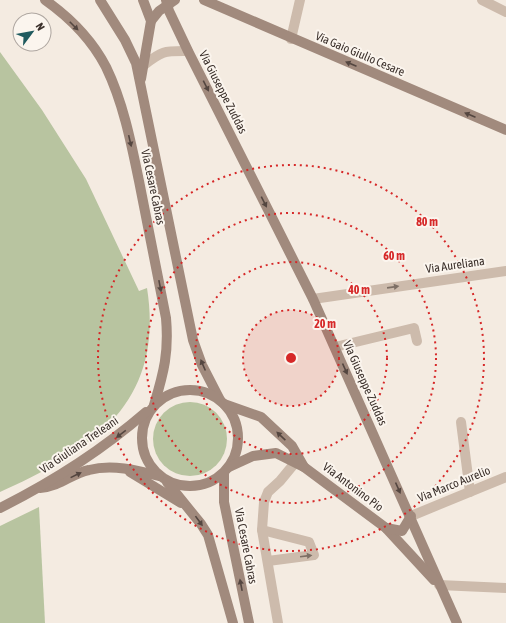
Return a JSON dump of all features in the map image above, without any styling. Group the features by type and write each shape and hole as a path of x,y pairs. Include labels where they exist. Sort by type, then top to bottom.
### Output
{"street":[{"name":"Via Cesare Cabras","path":"45,0 76,27 93,46 105,66 122,109 133,154 166,318 168,344 161,383 152,407"},
{"name":"Via Cesare Cabras","path":"100,0 125,40 136,63 141,81 193,340 202,366 222,402"},
{"name":"Via Cesare Cabras","path":"141,81 151,21 143,0"},
{"name":"Via Gaio Giulio Cesare","path":"204,0 506,130"},
{"path":"291,38 300,0"},
{"path":"482,0 506,12"},
{"path":"151,21 169,2"},
{"name":"Via Giuseppe Zuddas","path":"169,2 188,51 313,299 411,516 438,585 457,623"},
{"name":"Via Giuseppe Zuddas","path":"144,65 159,53 166,51 188,51"},
{"name":"Via Aureliana","path":"313,299 506,271"},
{"path":"335,347 414,328 417,341"},
{"path":"233,623 208,535 188,507 149,464 143,451 141,432 144,422 152,407 163,397 186,389 210,394 222,402 261,417 292,446 299,465 268,492 264,502 262,530 278,623"},
{"path":"162,478 185,487 199,486 212,481 226,470 238,446 238,431 233,416 222,402"},
{"name":"Via Giuliana Treleani","path":"0,508 40,488 48,480 90,456 123,433 152,407"},
{"path":"461,422 470,492"},
{"name":"Via Antonino Pio","path":"226,470 253,456 276,453 299,465 386,528 438,585"},
{"name":"Via Giuliana Treleani","path":"40,488 52,487 88,470 112,467 162,478"},
{"name":"Via Giuliana Treleani","path":"124,469 188,507"},
{"name":"Via Cesare Cabras","path":"226,470 224,502 249,623"},
{"name":"Via Marco Aurelio","path":"411,516 506,477"},
{"name":"Via Antonino Pio","path":"386,528 402,531 411,516"},
{"path":"262,530 309,542 314,555 268,561"},
{"path":"438,585 506,588"}],"green space":[{"path":"0,52 42,110 86,179 139,291 147,288 150,328 145,362 133,392 115,417 92,439 65,459 0,492"},
{"path":"183,402 197,402 211,408 221,418 227,432 227,446 221,460 211,470 197,476 183,476 169,470 159,460 153,446 153,432 159,418 169,408"},
{"path":"39,507 45,623 0,623 0,526"}]}
